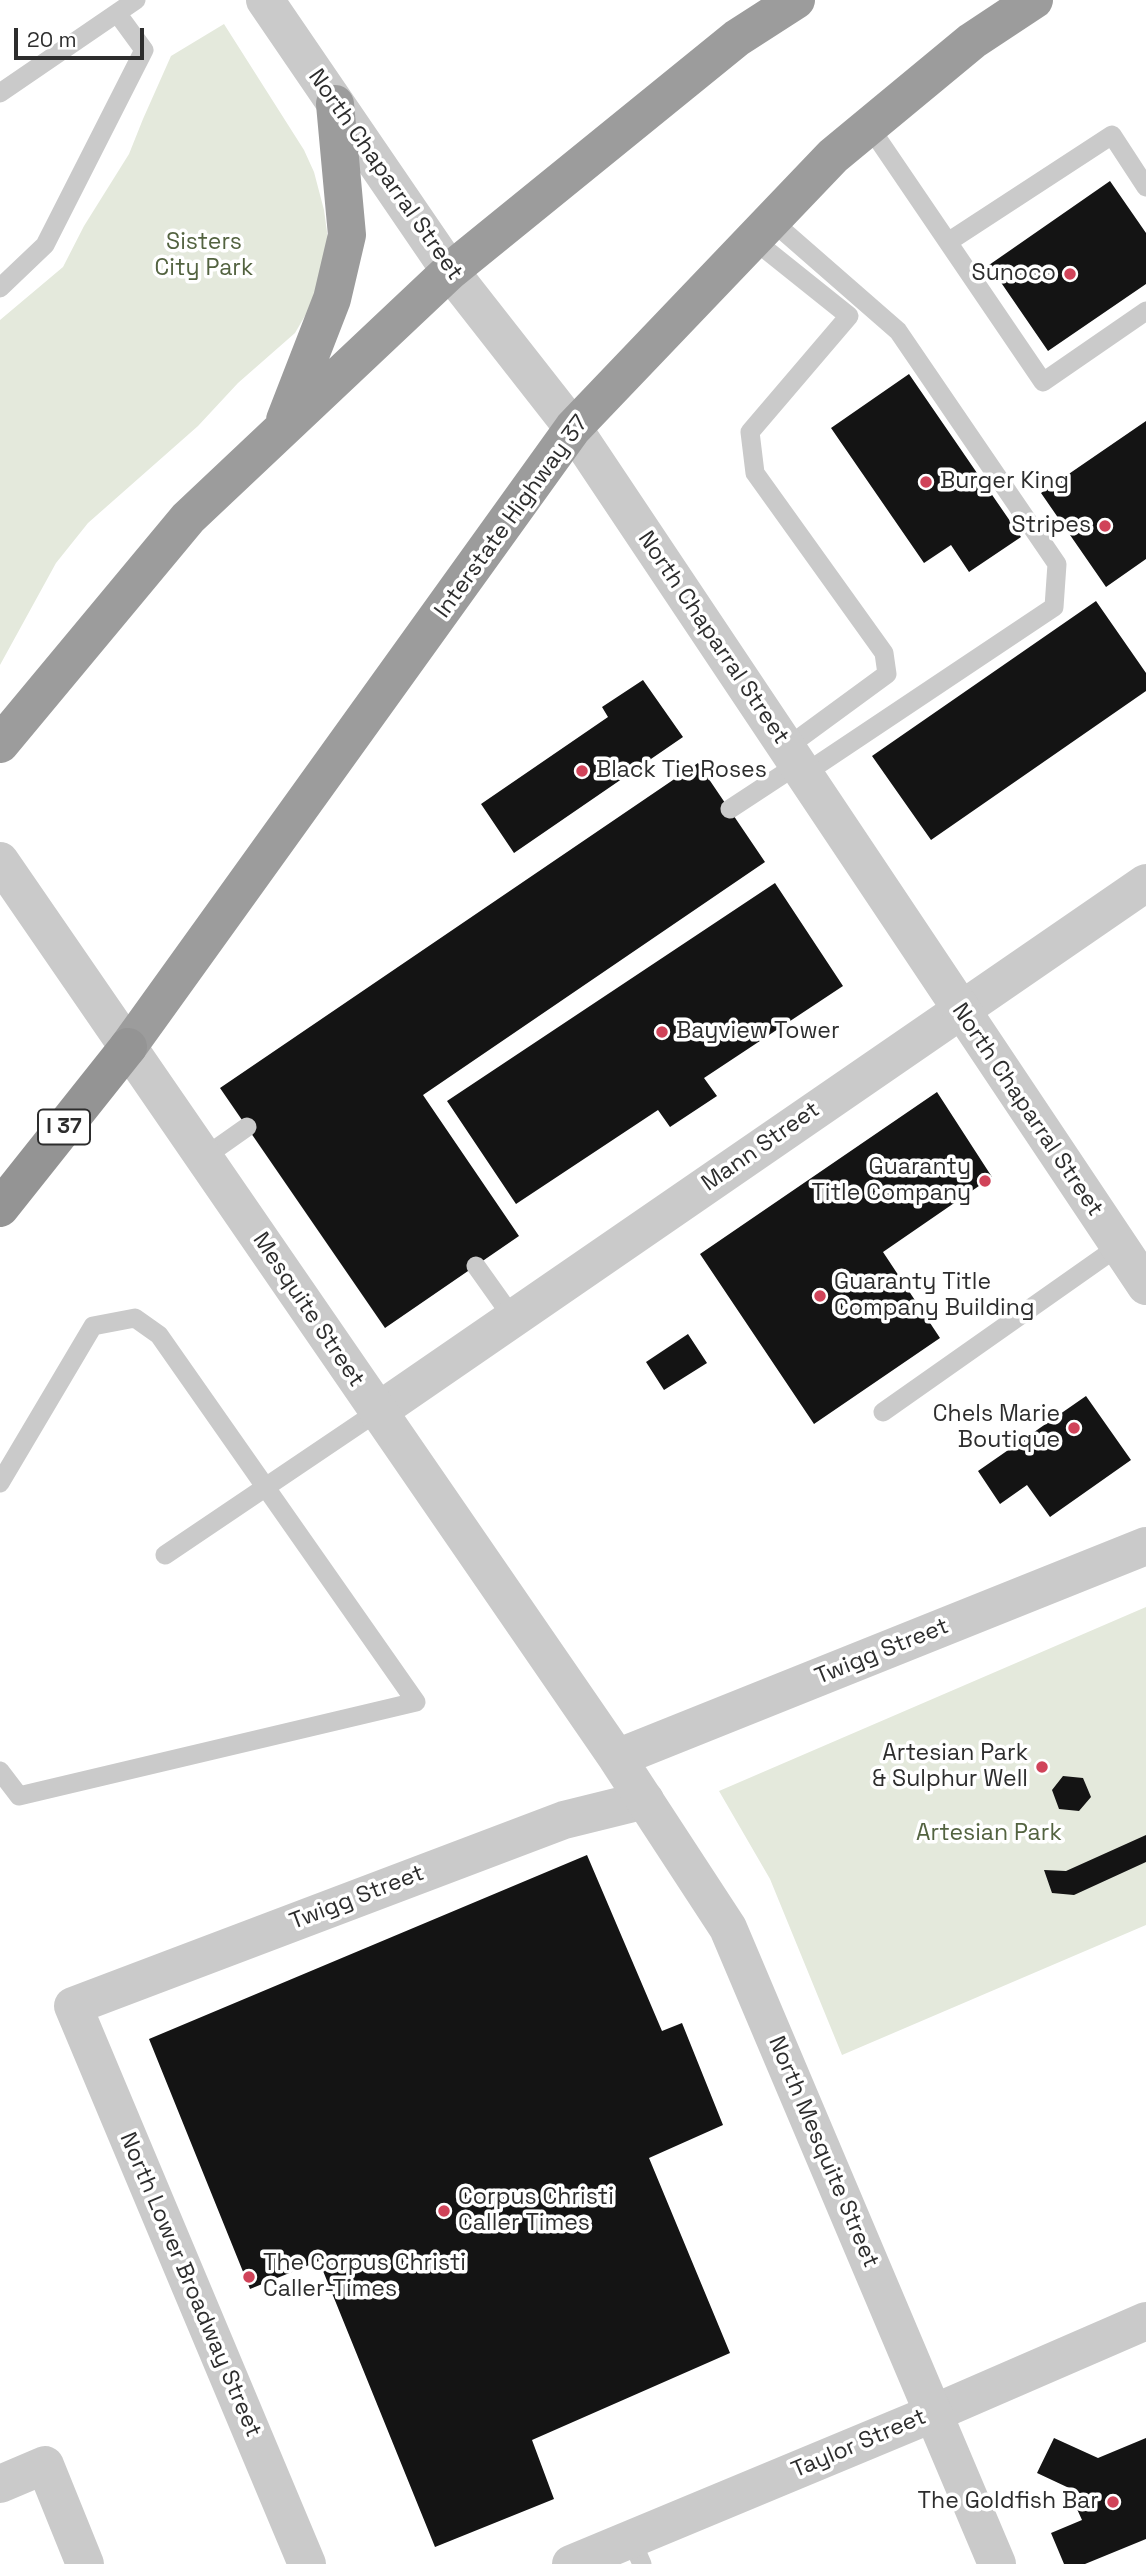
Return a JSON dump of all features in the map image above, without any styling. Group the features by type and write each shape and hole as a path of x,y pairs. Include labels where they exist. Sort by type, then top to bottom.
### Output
{"highway":[{"path":"0,744 188,518 450,271 737,38 796,0"},
{"name":"Interstate Highway 37","path":"128,1047 573,428 833,156 972,41 1034,0"},
{"path":"281,430 332,299 347,235 335,104"},
{"name":"I 37","path":"0,1208 128,1047"}],"street":[{"name":"North Chaparral Street","path":"265,0 450,271 573,428 1146,1286"},
{"name":"Mesquite Street","path":"0,861 617,1758"},
{"name":"Mann Street","path":"377,1412 1146,883"},
{"name":"Twigg Street","path":"617,1758 1146,1546"},
{"name":"North Mesquite Street","path":"617,1758 728,1928 997,2564"},
{"name":"Twigg Street","path":"73,2006 565,1820 645,1800"},
{"name":"North Lower Broadway Street","path":"73,2006 307,2564"},
{"name":"Taylor Street","path":"570,2564 636,2551 934,2413 1146,2321"},
{"path":"0,2484 45,2465 78,2559"}],"lane":[{"path":"0,93 136,0"},
{"path":"0,288 45,245 144,50 117,13"},
{"path":"869,126 1043,382 1146,311"},
{"path":"948,242 1112,135 1146,187"},
{"path":"763,230 849,316 750,432 755,474 884,653 887,674 796,762"},
{"path":"730,809 796,762 1054,607 1057,564 898,331 763,230"},
{"path":"203,1158 247,1126"},
{"path":"883,1412 1119,1246"},
{"path":"476,1266 513,1318"},
{"path":"0,1483 93,1326 135,1318 159,1335 416,1702 19,1796 0,1771"},
{"path":"165,1555 377,1412"}],"green space":[{"name":"Sisters City Park","path":"224,24 304,150 314,172 324,210 331,261 320,290 295,333 238,383 198,426 88,523 56,563 0,665 0,320 63,267 84,226 129,154 171,56"},
{"name":"Artesian Park","path":"1146,1607 1146,1925 842,2055 770,1879 719,1791"}],"building":[{"name":"Sunoco","path":"1110,181 1146,233 1146,284 1048,351 989,265"},
{"name":"Burger King","path":"909,374 1021,537 969,572 951,545 924,563 831,428"},
{"name":"Stripes","path":"1146,421 1146,559 1106,587 1041,493"},
{"path":"1096,601 1146,673 1146,691 931,840 872,756"},
{"name":"Black Tie Roses","path":"643,680 683,737 514,853 481,804 608,717 602,707"},
{"path":"698,763 765,862 423,1095 519,1236 385,1328 220,1088"},
{"name":"Bayview Tower","path":"775,883 843,986 704,1078 717,1096 670,1127 658,1110 516,1204 447,1101"},
{"name":"Guaranty Title Company Building","path":"937,1092 992,1177 883,1252 940,1338 814,1424 700,1254"},
{"path":"688,1334 707,1363 664,1390 646,1362"},
{"name":"Chels Marie Boutique","path":"1086,1396 1131,1460 1050,1517 1027,1485 1000,1504 978,1471"},
{"path":"1063,1776 1083,1778 1091,1797 1079,1811 1059,1809 1052,1790"},
{"path":"1146,1835 1146,1862 1074,1895 1052,1893 1044,1870 1066,1871"},
{"name":"Corpus Christi Caller Times","path":"587,1855 662,2031 682,2023 723,2125 649,2158 730,2353 532,2440 554,2499 435,2547 319,2261 250,2289 149,2039"},
{"name":"The Goldfish Bar","path":"1054,2438 1098,2458 1146,2438 1146,2539 1085,2564 1064,2564 1051,2533 1082,2520 1077,2509 1084,2495 1037,2473"}],"place":[{"name":"Sunoco","path":"1070,274"},
{"name":"Burger King","path":"926,482"},
{"name":"Stripes","path":"1105,526"},
{"name":"Black Tie Roses","path":"582,771"},
{"name":"Bayview Tower","path":"662,1032"},
{"name":"Guaranty Title Company","path":"985,1181"},
{"name":"Guaranty Title Company Building","path":"820,1296"},
{"name":"Chels Marie Boutique","path":"1074,1428"},
{"name":"Artesian Park & Sulphur Well","path":"1042,1767"},
{"name":"Corpus Christi Caller Times","path":"444,2211"},
{"name":"The Corpus Christi Caller-Times","path":"249,2277"},
{"name":"The Goldfish Bar","path":"1113,2502"}]}
